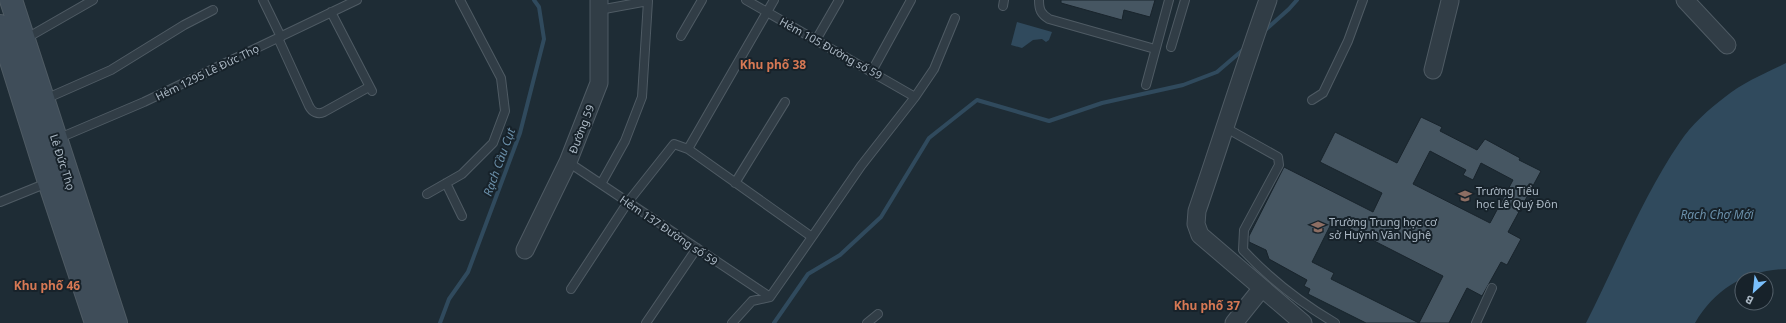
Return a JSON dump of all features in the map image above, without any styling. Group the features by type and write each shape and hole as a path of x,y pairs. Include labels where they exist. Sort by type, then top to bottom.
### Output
{"main road":[{"name":"Lê Đức Thọ","path":"11,0 43,100 49,182 96,323"},
{"name":"Lê Đức Thọ","path":"0,26 47,143 116,323"}],"street":[{"path":"1268,0 1232,100 1226,128 1197,211 1196,224 1200,234 1303,323"},
{"path":"1433,70 1450,0"},
{"path":"1685,0 1727,45"},
{"name":"Đường 59","path":"526,250 568,162 599,83 599,5"},
{"path":"1234,323 1262,288"}],"lane":[{"path":"24,40 92,0"},
{"path":"263,0 309,106 319,114 371,89 332,12"},
{"name":"Hẻm 1295 Lê Đức Thọ","path":"47,143 144,102 357,0"},
{"path":"427,194 462,174 493,143 505,111 501,78 460,0"},
{"path":"682,36 702,0"},
{"name":"Hẻm 105 Đường số 59","path":"746,0 915,97"},
{"path":"688,149 774,0"},
{"path":"816,40 839,0"},
{"path":"872,71 911,0"},
{"path":"1039,0 1040,11 1043,16 1049,19 1155,49"},
{"path":"1146,85 1169,0"},
{"path":"1171,47 1184,0"},
{"path":"1312,100 1323,93 1348,41 1364,0"},
{"path":"599,5 648,1 642,97 624,141 601,184"},
{"path":"43,100 111,70 184,25 213,10"},
{"path":"732,323 752,301 770,297 861,166 915,97 934,69 955,18"},
{"path":"735,183 785,102"},
{"path":"1226,128 1278,157 1279,165 1244,230 1243,250 1262,270 1305,305 1335,323"},
{"path":"571,289 628,202 674,144 688,149 812,237"},
{"name":"Hẻm 137 Đường số 59","path":"568,162 770,297"},
{"path":"0,202 49,182"},
{"path":"446,183 462,216"},
{"path":"646,323 697,248"},
{"path":"1476,323 1492,288"},
{"path":"867,323 878,314"}],"water":[{"path":"1017,22 1052,32 1049,40 1046,42 1042,39 1033,40 1022,48 1011,45"},
{"name":"Rạch Chợ Mới","path":"1786,63 1786,269 1767,271 1734,271 1734,284 1722,291 1712,300 1695,323 1586,323 1642,207 1684,136 1695,123 1719,102 1739,87"}],"building":[{"path":"1061,0 1155,0 1150,17 1124,10 1122,20 1061,3"},
{"path":"1421,117 1442,127 1440,131 1477,150 1485,139 1520,158 1519,160 1541,171 1508,232 1521,239 1507,265 1501,262 1482,296 1467,288 1449,323 1419,323 1366,323 1308,294 1310,289 1304,286 1307,280 1269,259 1266,250 1249,242 1249,236 1284,167 1373,212 1382,193 1320,162 1335,132 1397,163","holes":["1430,151 1466,170 1463,175 1473,180 1481,163 1513,180 1490,223 1413,184","1333,220 1443,276 1419,323 1331,279 1334,273 1312,262"]}],"waterway":[{"name":"Rạch Cầu Cụt","path":"440,323 449,299 468,272 520,133 544,39 539,7 534,0"},
{"path":"1263,32 1297,0"},
{"path":"774,323 808,274 840,255 881,217 929,138 977,100 1049,121 1102,103 1183,85 1217,72 1245,48"}],"place":[{"name":"Trường Tiểu học Lê Quý Đôn","path":"1465,196"},
{"name":"Trường Trung học cơ sở Huỳnh Văn Nghệ","path":"1318,227"}],"district":[{"name":"Khu phố 38","path":"773,64"},
{"name":"Khu phố 46","path":"47,285"},
{"name":"Khu phố 37","path":"1207,305"}]}
